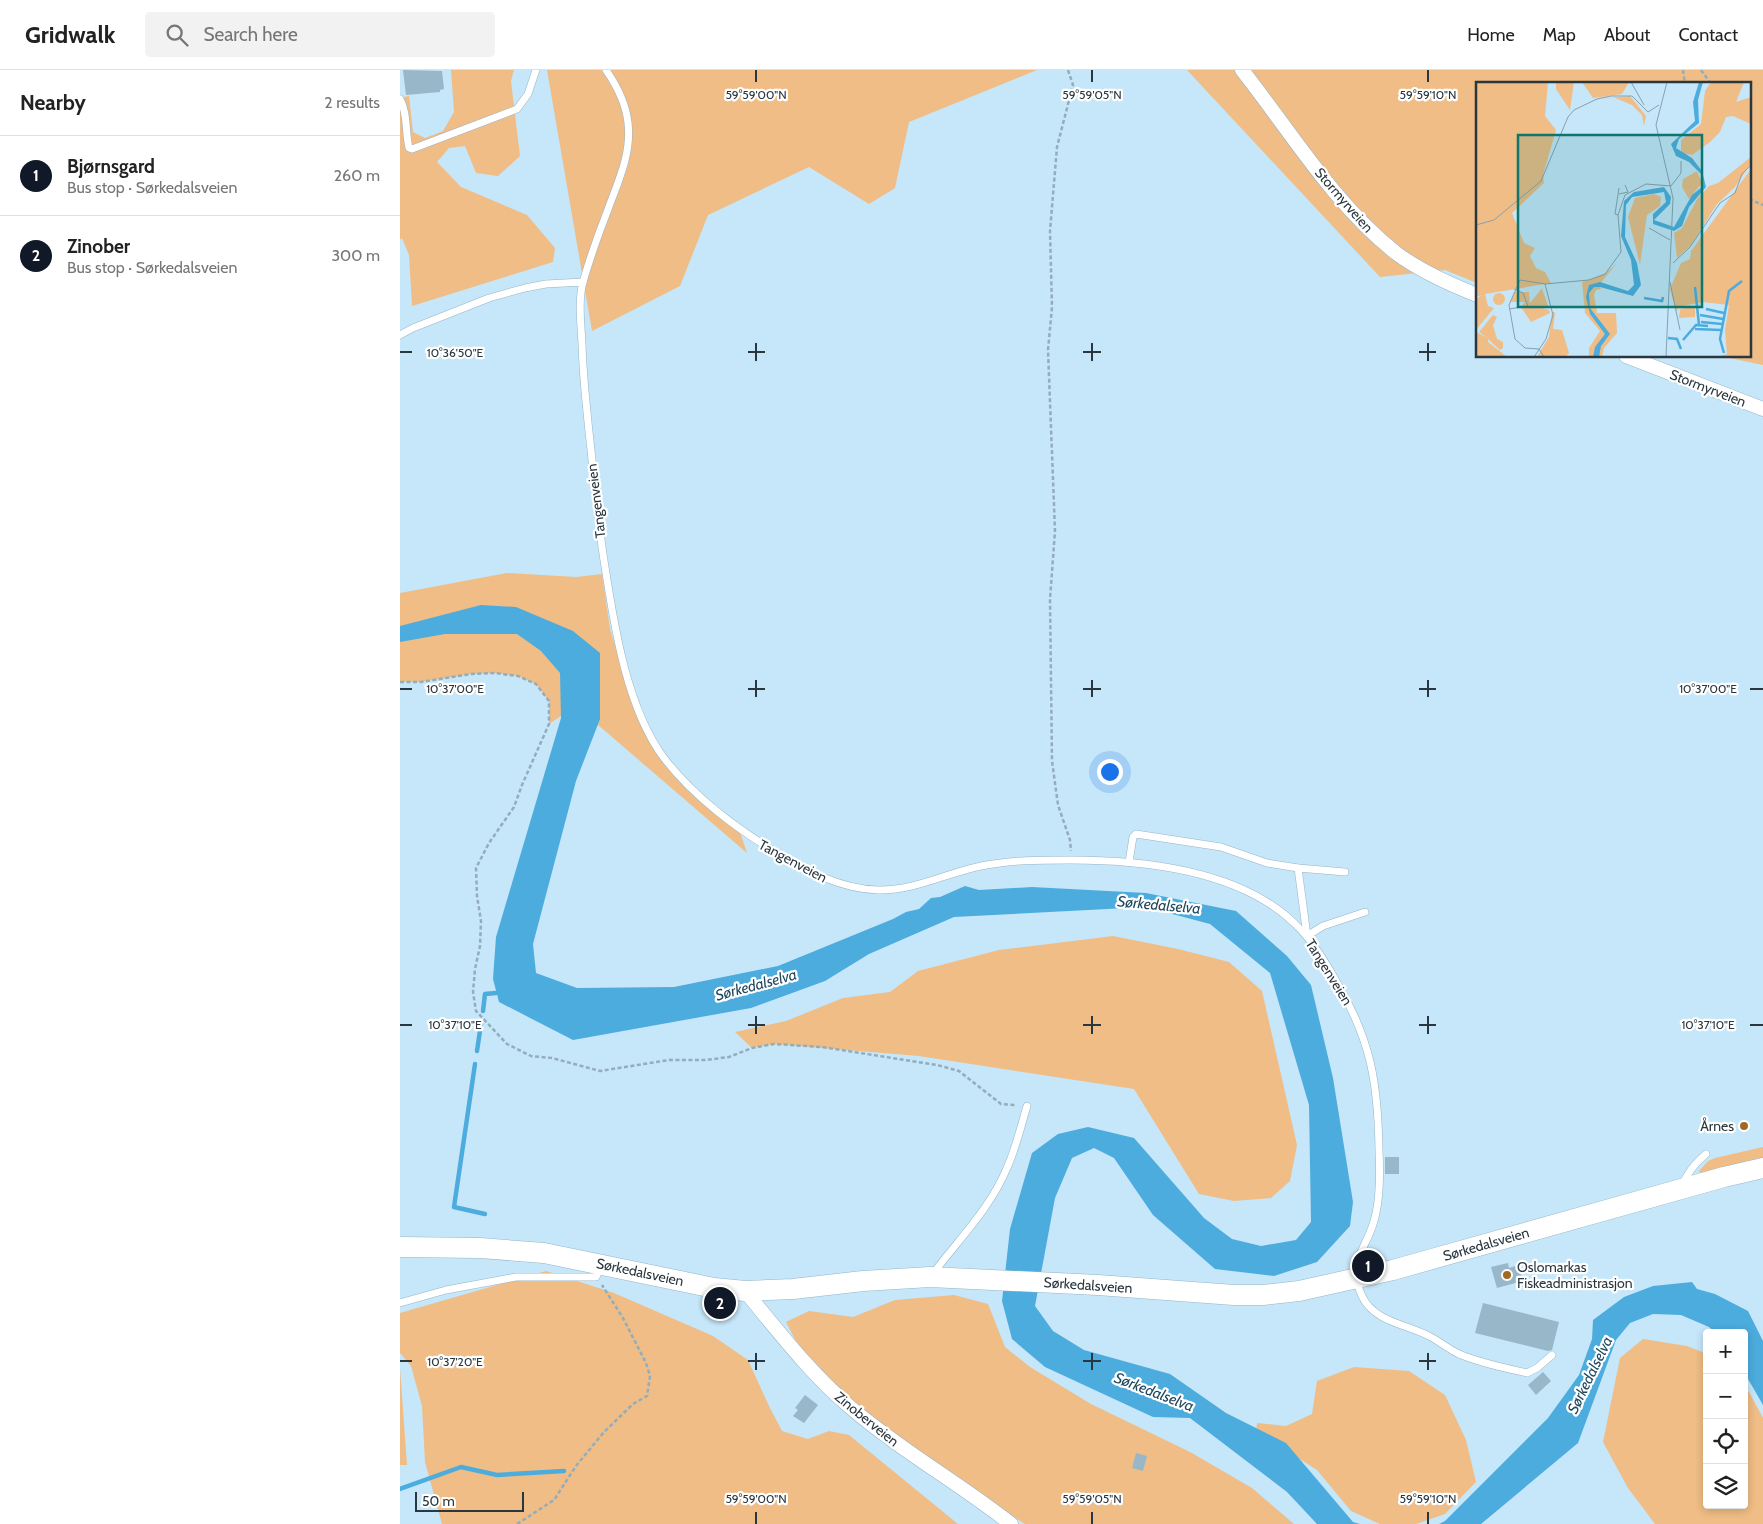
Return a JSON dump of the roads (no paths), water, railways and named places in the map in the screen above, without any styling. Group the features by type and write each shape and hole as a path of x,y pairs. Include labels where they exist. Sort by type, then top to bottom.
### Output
{"street":[{"name":"Stormyrveien","path":"1242,70 1330,186 1352,212 1377,236 1397,254 1421,269 1476,295"},
{"name":"Stormyrveien","path":"1631,358 1763,408"},
{"name":"Sørkedalsveien","path":"400,1247 480,1248 544,1253 599,1271 745,1291 793,1289 863,1281 930,1277 1061,1282 1244,1295 1299,1291 1356,1280 1681,1189 1763,1168"},
{"name":"Zinoberveien","path":"745,1291 798,1355 851,1408 1010,1524"}],"lane":[{"path":"400,99 406,115 406,137 409,148 412,149 517,109 528,94 536,70"},
{"name":"Tangenveien","path":"606,70 619,90 625,108 629,142 624,164 591,253 581,290 583,376 598,516 615,628 641,715 663,756 692,789 754,840 810,872 840,885 861,889 890,890 997,864 1041,860 1129,862 1181,871 1227,882 1272,905 1286,915 1307,936 1319,952 1348,1000 1366,1043 1376,1083 1380,1178 1374,1221 1357,1260 1356,1280"},
{"path":"400,335 489,298 546,284 583,282"},
{"path":"1129,862 1133,837 1136,834 1221,847 1267,863 1345,872"},
{"path":"1298,868 1307,936 1323,926 1366,912"},
{"path":"930,1277 976,1220 998,1187 1007,1168 1027,1106"},
{"path":"1681,1189 1685,1178 1695,1164 1706,1154"},
{"path":"400,1302 454,1288 516,1277 599,1271"},
{"path":"1356,1280 1362,1298 1381,1317 1427,1335 1460,1354 1527,1373 1537,1368 1552,1355"}],"water":[{"name":"Sørkedalselva","path":"481,605 516,607 573,631 600,653 600,719 576,781 533,944 536,973 577,988 674,987 778,966 906,912 919,909 931,898 940,897 965,886 979,890 1032,887 1146,893 1236,911 1287,956 1311,985 1333,1078 1353,1202 1350,1226 1317,1262 1274,1276 1215,1269 1153,1215 1114,1158 1094,1148 1072,1158 1055,1198 1035,1306 1053,1331 1084,1350 1170,1374 1226,1413 1286,1443 1353,1522 1360,1524 1317,1524 1287,1492 1190,1418 1153,1417 1045,1367 1012,1339 1002,1301 1010,1229 1032,1153 1058,1134 1088,1127 1134,1138 1204,1218 1232,1239 1261,1246 1296,1240 1311,1222 1309,1105 1270,973 1210,924 1146,907 954,917 869,954 825,981 751,1008 573,1040 499,1002 493,979 496,937 561,718 560,673 541,651 517,634 445,634 400,642 400,626"},
{"name":"Sørkedalselva","path":"1692,1282 1697,1289 1715,1294 1748,1311 1763,1341 1763,1405 1748,1379 1748,1329 1711,1329 1681,1315 1653,1314 1630,1323 1616,1340 1578,1443 1481,1524 1439,1524 1445,1521 1548,1418 1579,1375 1592,1339 1593,1320 1624,1297 1653,1286"}],"waterway":[{"path":"483,1011 485,994 496,993"},
{"path":"477,1051 481,1024"},
{"path":"475,1064 454,1207 485,1214"},
{"path":"400,1489 461,1467 497,1475 564,1471"}],"place":[{"name":"Årnes","path":"1744,1126"},
{"name":"Bjørnsgard","path":"1368,1266"},
{"name":"Oslomarkas Fiskeadministrasjon","path":"1507,1275"},
{"name":"Zinober","path":"720,1303"}]}
